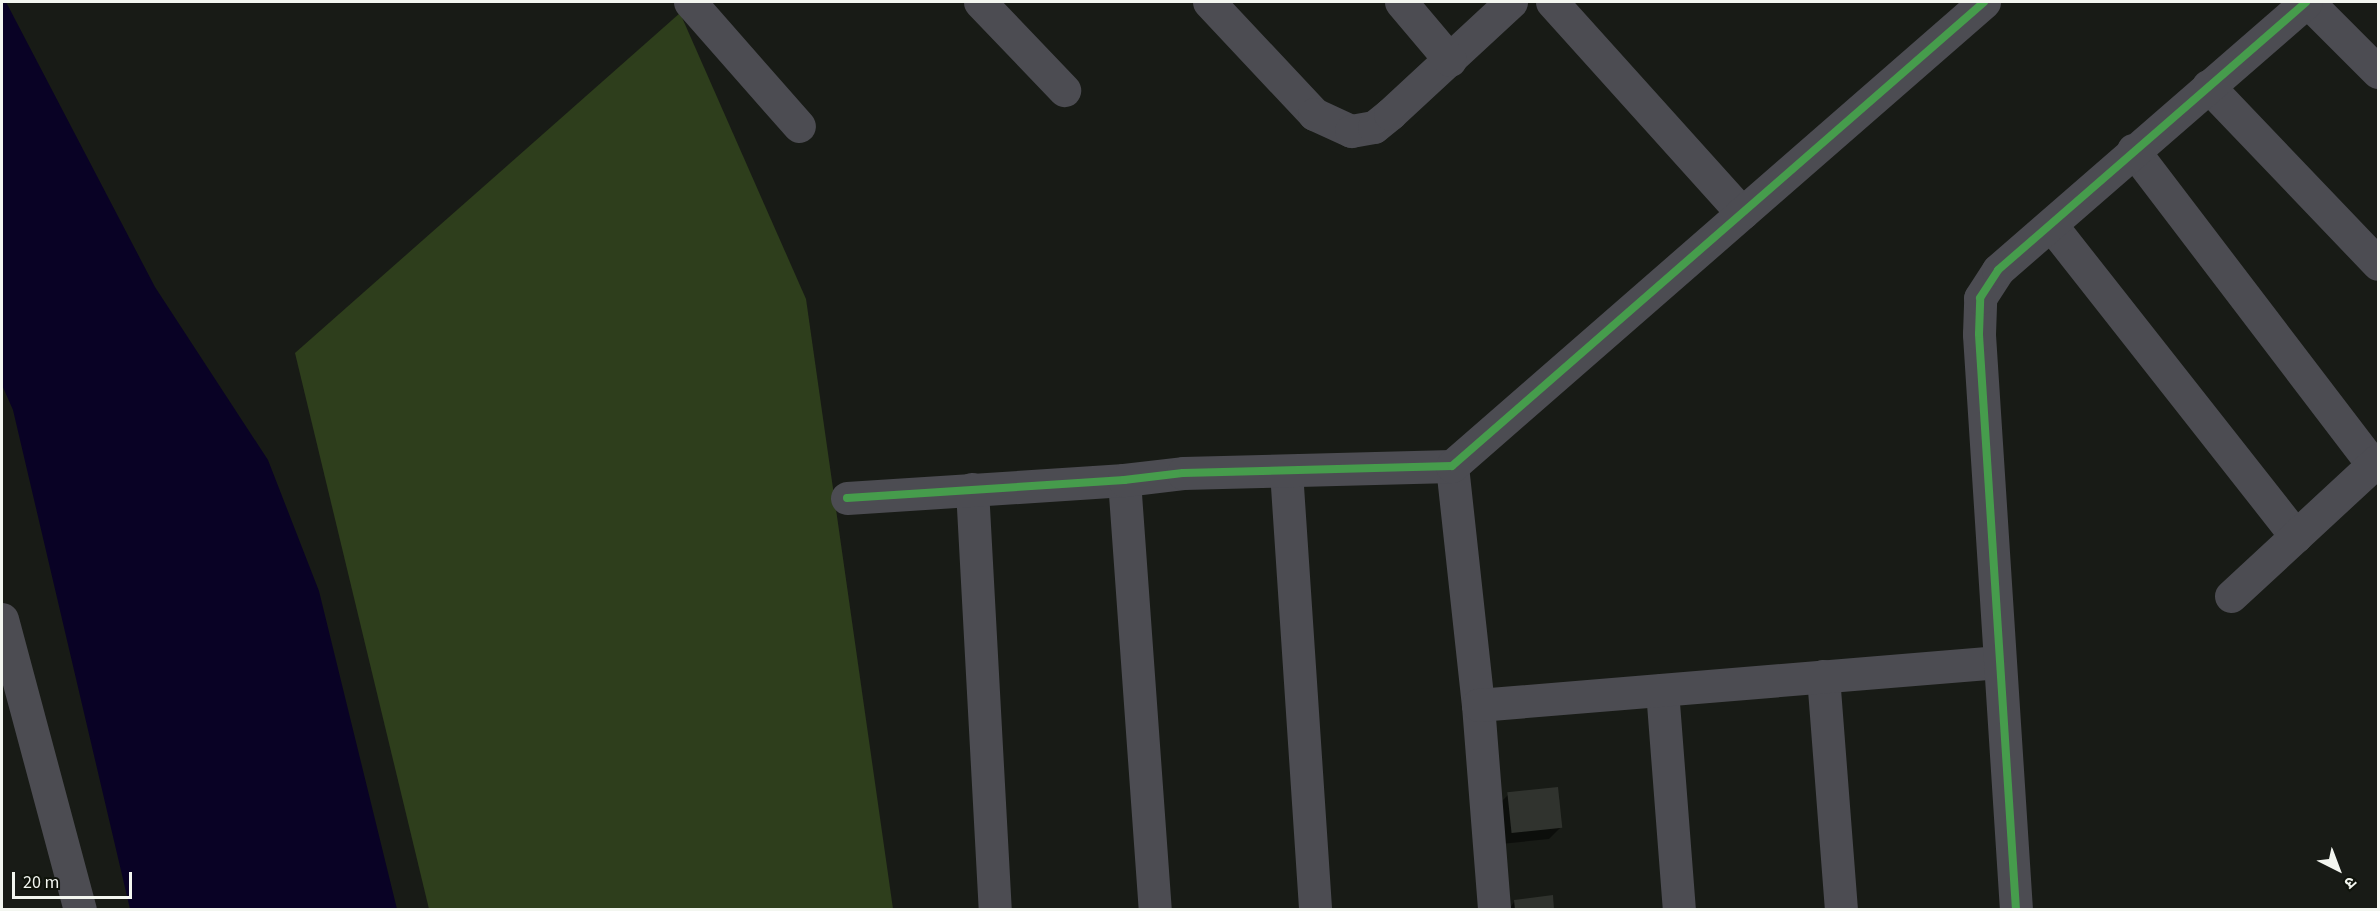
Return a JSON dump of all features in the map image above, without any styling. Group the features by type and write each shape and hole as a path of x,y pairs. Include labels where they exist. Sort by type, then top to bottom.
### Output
{"street":[{"path":"690,2 799,126"},
{"path":"980,2 1064,90"},
{"path":"1209,2 1314,114 1351,131 1374,127 1511,2"},
{"path":"1401,2 1450,60"},
{"path":"1552,2 1742,213"},
{"path":"847,498 1124,480 1183,473 1452,466 1984,2"},
{"path":"2016,909 1979,334 1980,298 1998,270 2133,150 2307,2 2379,72"},
{"path":"2208,86 2379,264"},
{"path":"2133,150 2376,462 2231,596"},
{"path":"2051,225 2296,536"},
{"path":"1452,466 1478,705 1494,909"},
{"path":"1286,471 1315,909"},
{"path":"1124,480 1155,909"},
{"path":"972,489 995,909"},
{"path":"2,620 80,909"},
{"path":"1478,705 1999,662"},
{"path":"1823,676 1842,909"},
{"path":"1662,690 1679,909"}],"green space":[{"path":"680,13 806,299 893,909 429,909 295,353"}],"shaded area":[{"path":"2,2 6,2 155,287 268,460 319,591 397,909 130,909 13,410 2,385"}],"building":[{"path":"1558,787 1562,828 1512,833 1507,792"},
{"path":"1553,895 1554,910 1515,910 1514,900"}],"cycle path":[{"path":"847,498 1124,480 1183,473 1452,466 1984,2"},
{"path":"2016,910 1979,334 1980,298 1998,270 2306,2"}]}
